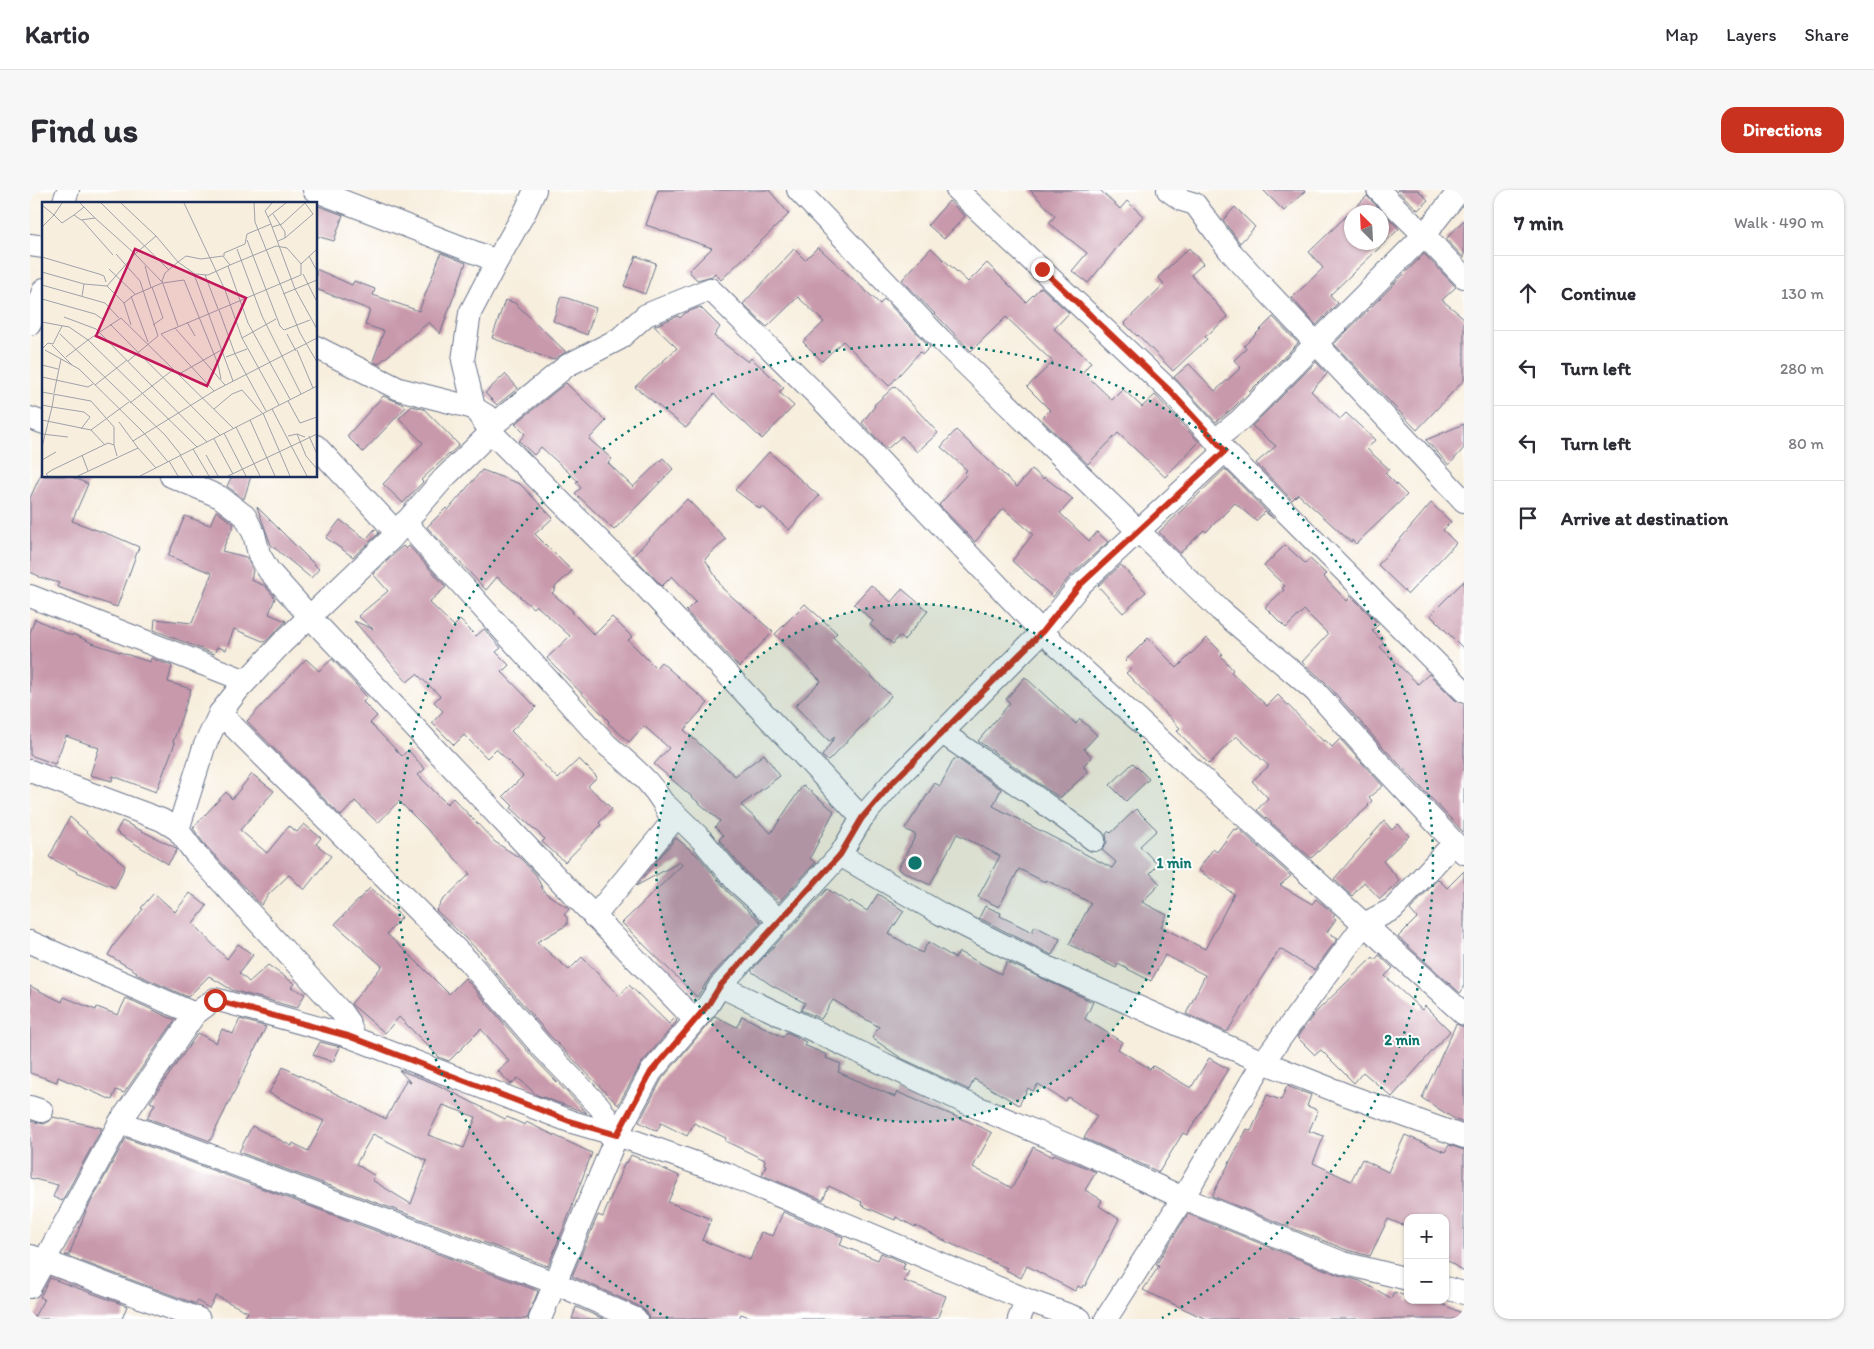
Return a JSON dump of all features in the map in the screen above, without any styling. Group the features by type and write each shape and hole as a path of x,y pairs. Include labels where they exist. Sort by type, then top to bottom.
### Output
{"street":[{"path":"63,202 68,190"},
{"path":"314,190 497,261"},
{"path":"535,190 470,313 463,360 474,408 491,432 642,583 862,818"},
{"path":"798,190 941,340 1220,610 1315,691 1459,848 1393,909 1364,924 1263,1062 1183,1198 1106,1319"},
{"path":"957,190 1169,390 1220,446 1464,691"},
{"path":"1168,190 1182,200 1195,204 1229,250 1464,501"},
{"path":"1378,190 1464,277"},
{"path":"540,1319 617,1135 651,1072 708,1005 720,986 840,855 862,818 942,732 1042,632 1080,585 1140,532 1220,446 1240,420 1424,235 1460,190"},
{"path":"318,348 399,389 474,408 498,422 568,365 619,339 646,315 710,289 820,398 1042,632 1170,750 1464,1014"},
{"path":"30,324 42,294"},
{"path":"30,418 42,422"},
{"path":"178,830 204,746 220,713 246,681 401,527 444,478 491,432"},
{"path":"318,448 401,527 607,745 639,773 666,805 702,840 736,881 780,921"},
{"path":"176,478 220,497 245,516 254,534 259,554 264,562 310,617 594,917 695,1020"},
{"path":"30,596 246,681"},
{"path":"220,713 468,961 541,1046 600,1107 617,1135"},
{"path":"942,732 1094,840"},
{"path":"30,770 162,820 178,830 195,853 342,1013 349,1023 353,1034 348,1036"},
{"path":"594,917 672,822 666,805"},
{"path":"840,855 941,914 1049,968 1263,1062 1344,1094 1464,1137"},
{"path":"30,942 195,1014"},
{"path":"720,986 960,1100 1183,1198 1343,1263 1404,1278"},
{"path":"30,1287 37,1258 120,1122 195,1014 215,1000 348,1036 572,1122 617,1135 727,1174 1023,1310 1080,1319"},
{"path":"120,1122 555,1284 636,1319"},
{"path":"37,1258 199,1319"},
{"path":"1449,1289 1464,1293"}],"building":[{"path":"658,190 769,190 789,214 721,280 715,273 712,276 697,280 689,271 712,248 646,225"},
{"path":"1030,190 1100,190 1120,209 1127,201 1143,216 1088,283 1072,271 1087,253 1049,223 1055,216"},
{"path":"1263,190 1306,190 1284,211"},
{"path":"1397,190 1418,190 1428,200 1418,210"},
{"path":"1367,196 1376,205 1358,205"},
{"path":"949,201 965,216 944,239 928,225"},
{"path":"318,206 343,215 334,241 318,237"},
{"path":"1235,207 1255,227 1240,243 1223,220"},
{"path":"1344,218 1344,250 1377,250 1330,295 1338,303 1316,325 1292,298 1323,268 1309,252"},
{"path":"1389,219 1399,229 1389,239"},
{"path":"1464,220 1464,258 1446,239"},
{"path":"818,247 880,304 884,299 930,347 923,354 920,352 889,386 843,341 822,361 803,342 824,322 798,297 767,327 743,304 794,249 805,260"},
{"path":"931,248 968,282 987,263 1026,302 1041,287 1069,313 1054,329 1091,362 1083,372 1112,400 1123,389 1142,407 1155,395 1199,442 1165,477 1118,433 1088,464 1041,419 1050,410 1027,387 1053,362 1006,317 971,351 902,280"},
{"path":"1189,248 1203,264 1191,275 1228,317 1205,337 1207,339 1173,371 1124,323 1164,284 1158,277"},
{"path":"441,253 466,263 440,334 429,322 378,364 373,361 384,331 365,325 370,310 318,290 318,270 352,285 354,281 375,289 373,295 419,311"},
{"path":"1424,254 1456,287 1442,300 1464,318 1464,380 1417,430 1334,344"},
{"path":"636,256 656,263 645,294 624,286"},
{"path":"561,296 596,308 587,335 553,321"},
{"path":"505,300 515,303 566,352 553,360 492,338"},
{"path":"700,307 720,327 714,336 748,362 751,358 784,388 779,392 794,406 762,439 714,394 686,428 635,387 677,348 654,326 678,316 680,318 685,313"},
{"path":"1273,317 1298,343 1232,409 1216,422 1174,377 1189,364 1215,391 1241,368 1234,360 1246,349 1244,346"},
{"path":"1316,362 1327,374 1311,391 1340,419 1346,413 1375,440 1367,449 1389,469 1385,473 1407,495 1356,544 1352,540 1351,542 1298,494 1292,500 1256,463 1276,446 1252,426"},
{"path":"505,374 518,388 497,405 485,393"},
{"path":"566,383 606,421 589,439 612,459 608,463 633,487 663,458 673,469 614,530 575,493 581,488 576,482 578,481 541,447 534,455 519,441 525,434 515,424"},
{"path":"895,386 938,433 917,452 902,436 887,449 862,423 874,405"},
{"path":"383,396 406,407 363,452 347,436"},
{"path":"412,406 424,409 459,445 421,480 423,482 403,503 383,484 423,443 399,418"},
{"path":"1464,424 1464,448 1449,465 1426,440"},
{"path":"956,430 1017,487 1032,469 1043,479 1044,477 1073,499 1060,513 1089,541 1097,532 1108,542 1071,575 1053,597 1012,561 1033,534 1003,508 975,542 939,505 967,474 965,472 967,470 941,447"},
{"path":"769,452 819,496 789,530 762,506 760,509 735,490"},
{"path":"1225,469 1274,519 1265,512 1256,521 1235,503 1206,532 1204,530 1180,553 1159,532"},
{"path":"482,470 520,484 553,518 535,534 572,571 554,588 556,589 552,593 573,611 594,635 612,617 632,637 628,640 656,668 661,662 708,703 684,730 735,776 764,754 780,776 741,805 771,833 803,785 834,811 810,858 815,863 779,902 746,872 719,840 723,835 715,827 720,821 654,764 669,748 644,726 629,742 608,723 609,721 547,658 570,636 536,605 533,608 497,577 486,590 427,527 446,508 448,510"},
{"path":"42,472 42,478 74,478 88,484 72,521 139,547 117,607 57,587 59,583 30,572 30,498"},
{"path":"231,478 250,478 244,499 227,486"},
{"path":"687,499 726,539 705,559 723,589 773,632 739,667 686,611 696,601 672,576 662,586 633,556"},
{"path":"1431,503 1451,522 1443,530 1456,543 1408,594 1378,565"},
{"path":"257,507 319,569 311,578 271,545"},
{"path":"216,511 234,524 222,551 246,557 253,570 251,580 265,586 275,598 269,614 286,621 265,642 234,629 226,650 217,647 214,654 154,630 155,619 192,623 212,573 168,556 185,516 210,525"},
{"path":"340,520 366,539 375,529 379,533 353,557 326,538"},
{"path":"1285,545 1305,563 1310,559 1326,574 1323,576 1347,601 1351,596 1379,624 1372,631 1384,643 1380,647 1418,684 1429,674 1455,700 1464,704 1464,833 1325,682 1302,662 1328,634 1304,610 1286,628 1265,607 1284,590 1282,588 1285,586 1264,566"},
{"path":"403,546 406,549 409,546 446,587 429,602 454,626 460,620 476,636 484,629 501,648 496,652 509,665 502,672 536,707 511,731 558,779 579,759 597,777 588,786 612,809 599,823 601,825 565,862 542,842 545,839 511,808 513,806 503,796 523,776 496,749 487,758 464,735 454,745 432,723 443,711 434,702 440,696 417,674 407,682 354,621 373,629 358,616 388,591 373,574"},
{"path":"1121,565 1146,592 1123,613 1098,586"},
{"path":"1464,581 1464,649 1430,615"},
{"path":"871,585 891,602 902,589 928,611 904,640 899,636 893,644 870,625 873,621 854,604"},
{"path":"805,604 837,633 833,637 891,696 828,761 822,756 835,737 829,741 795,706 821,681 775,634"},
{"path":"35,619 92,643 150,662 151,658 172,666 168,682 191,689 173,742 175,743 156,792 113,776 112,781 90,775 99,748 66,736 55,764 30,755 30,633"},
{"path":"1148,638 1177,668 1207,638 1223,654 1221,656 1233,670 1231,672 1267,706 1278,695 1323,741 1325,740 1332,747 1340,739 1383,786 1369,797 1372,801 1369,806 1311,858 1257,810 1268,798 1252,781 1269,766 1236,736 1209,764 1177,731 1180,728 1126,673 1132,668 1125,661"},
{"path":"306,659 319,671 332,659 367,697 363,702 377,716 370,723 402,756 408,750 425,769 418,775 447,804 453,798 495,842 520,858 536,875 544,892 569,909 564,915 567,917 567,925 537,942 569,970 582,957 619,996 629,985 669,1024 675,1018 677,1021 641,1064 618,1105 551,1037 484,959 485,957 436,910 442,901 470,874 424,826 399,801 378,823 355,801 341,816 247,721"},
{"path":"1025,677 1076,724 1080,719 1097,735 1084,749 1092,757 1083,766 1088,772 1060,798 978,741 1010,703 1006,699"},
{"path":"954,759 958,759 1001,789 993,806 1112,868 1116,862 1102,850 1107,842 1106,834 1109,831 1111,833 1136,809 1157,830 1140,846 1158,865 1150,873 1160,884 1142,902 1167,915 1161,927 1205,949 1234,894 1198,870 1213,849 1217,852 1234,829 1237,830 1238,828 1291,876 1280,885 1312,904 1316,899 1335,915 1333,917 1336,919 1327,932 1338,938 1314,970 1280,949 1227,1032 1186,1014 1205,975 1165,955 1151,981 1118,964 1116,968 1069,944 1091,903 1046,880 1045,882 1019,869 999,907 978,897 1000,856 957,834 930,885 898,869 916,835 905,829 935,783 940,786"},
{"path":"1133,763 1149,779 1126,801 1110,785"},
{"path":"252,774 274,791 240,830 267,853 289,826 297,832 304,824 321,838 316,844 331,856 304,890 289,875 269,894 261,905 205,845 193,828 226,792 232,799"},
{"path":"70,817 125,866 115,888 79,873 49,857"},
{"path":"122,821 174,847 177,850 168,864 116,832"},
{"path":"1384,821 1392,830 1398,824 1409,836 1383,861 1400,881 1380,899 1364,882 1352,896 1334,879"},
{"path":"676,838 698,856 727,891 761,922 710,977 697,997 622,923 682,865 680,862 636,886"},
{"path":"1464,871 1464,988 1460,993 1398,937 1417,918 1410,910 1438,879 1447,888"},
{"path":"370,888 402,917 387,934 449,994 465,978 531,1055 587,1113 537,1095 518,1078 511,1084 498,1071 509,1061 481,1029 449,1061 439,1057 399,1017 385,1033 351,1004 382,966 335,924"},
{"path":"827,889 849,903 851,901 867,911 878,894 904,911 889,934 922,953 928,942 955,958 959,952 1001,974 1007,962 1093,1002 1085,1019 1122,1042 1118,1049 1150,1069 1153,1066 1191,1088 1209,1058 1228,1069 1187,1135 1183,1133 1159,1172 1084,1138 1097,1116 1068,1097 1065,1101 1038,1084 1033,1091 1028,1088 1019,1105 974,1079 969,1090 901,1058 872,1038 879,1027 833,1000 821,1019 801,1010 805,1003 771,985 751,971"},
{"path":"154,893 175,912 190,893 207,906 193,924 227,959 238,944 253,955 239,973 249,982 268,965 295,984 291,987 305,994 297,1008 232,990 209,976 188,997 136,974 137,972 108,955 143,909 141,908"},
{"path":"985,906 1001,913 1000,916 1032,932 1035,926 1060,939 1052,955 979,918"},
{"path":"1379,955 1393,968 1385,976 1422,1010 1425,1006 1450,1031 1392,1097 1363,1072 1354,1083 1321,1050 1315,1055 1297,1037 1316,1012 1373,957 1375,960"},
{"path":"30,986 62,1002 64,997 96,1010 97,1007 118,1015 126,998 175,1020 124,1093 116,1090 112,1100 58,1077 57,1082 30,1073"},
{"path":"715,1016 737,1027 742,1016 783,1037 787,1032 806,1042 804,1045 827,1055 826,1058 841,1064 838,1072 895,1097 897,1092 992,1133 973,1167 1012,1188 1033,1147 1053,1157 1054,1154 1096,1172 1085,1190 1102,1200 1099,1206 1119,1219 1085,1286 1083,1285 1082,1288 1078,1286 1075,1291 1027,1266 1021,1278 1006,1270 1007,1268 949,1243 916,1226 896,1217 895,1220 861,1205 862,1202 829,1186 823,1200 762,1175 766,1165 764,1164 765,1160 725,1141 726,1138 694,1123 687,1136 661,1123 657,1131 639,1122 662,1079"},
{"path":"240,1019 266,1027 210,1141 147,1118 155,1104 150,1102 198,1033 216,1043 222,1029 233,1034"},
{"path":"1456,1024 1464,1027 1464,1123 1456,1120 1422,1098"},
{"path":"320,1042 340,1047 333,1062 313,1055"},
{"path":"283,1067 386,1119 406,1080 411,1083 399,1070 436,1084 505,1119 507,1117 525,1125 526,1122 592,1153 548,1266 239,1152 252,1126 292,1146 293,1143 308,1151 324,1121 269,1093","holes":["443,1105 476,1117 464,1148 428,1135","373,1134 427,1161 411,1204 372,1180 375,1176 356,1164"]},
{"path":"1287,1086 1311,1095 1307,1106 1318,1110 1309,1131 1324,1136 1313,1163 1351,1181 1362,1159 1388,1172 1405,1135 1445,1152 1449,1145 1464,1150 1464,1272 1449,1262 1449,1214 1404,1214 1404,1226 1388,1219 1370,1256 1347,1250 1212,1196 1247,1129 1251,1131 1267,1095 1281,1100"},
{"path":"53,1117 102,1128 62,1201 53,1197 58,1185 30,1178 30,1121 44,1124"},
{"path":"126,1138 538,1291 527,1319 244,1319 248,1312 216,1296 209,1308 197,1301 196,1304 65,1255 69,1255 86,1211"},
{"path":"631,1155 680,1176 668,1202 711,1219 702,1240 750,1260 761,1232 773,1236 783,1212 843,1237 840,1245 878,1260 881,1253 905,1263 903,1269 909,1271 904,1281 946,1296 937,1319 755,1319 741,1314 739,1319 649,1319 647,1312 641,1307 572,1276 598,1215 603,1217 625,1162 627,1163"},
{"path":"1188,1214 1338,1275 1360,1281 1391,1298 1394,1292 1404,1296 1404,1304 1442,1304 1464,1314 1464,1319 1206,1319 1143,1290 1159,1266 1156,1265"},
{"path":"50,1278 127,1306 122,1319 33,1319 44,1299 40,1297"},
{"path":"576,1307 604,1319 572,1319"}],"route":[{"path":"215,1000 348,1036 572,1122 617,1135 651,1072 708,1005 720,986 840,855 862,818 891,784 1042,632 1080,585 1140,532 1225,451 1169,390 1042,269"}]}
